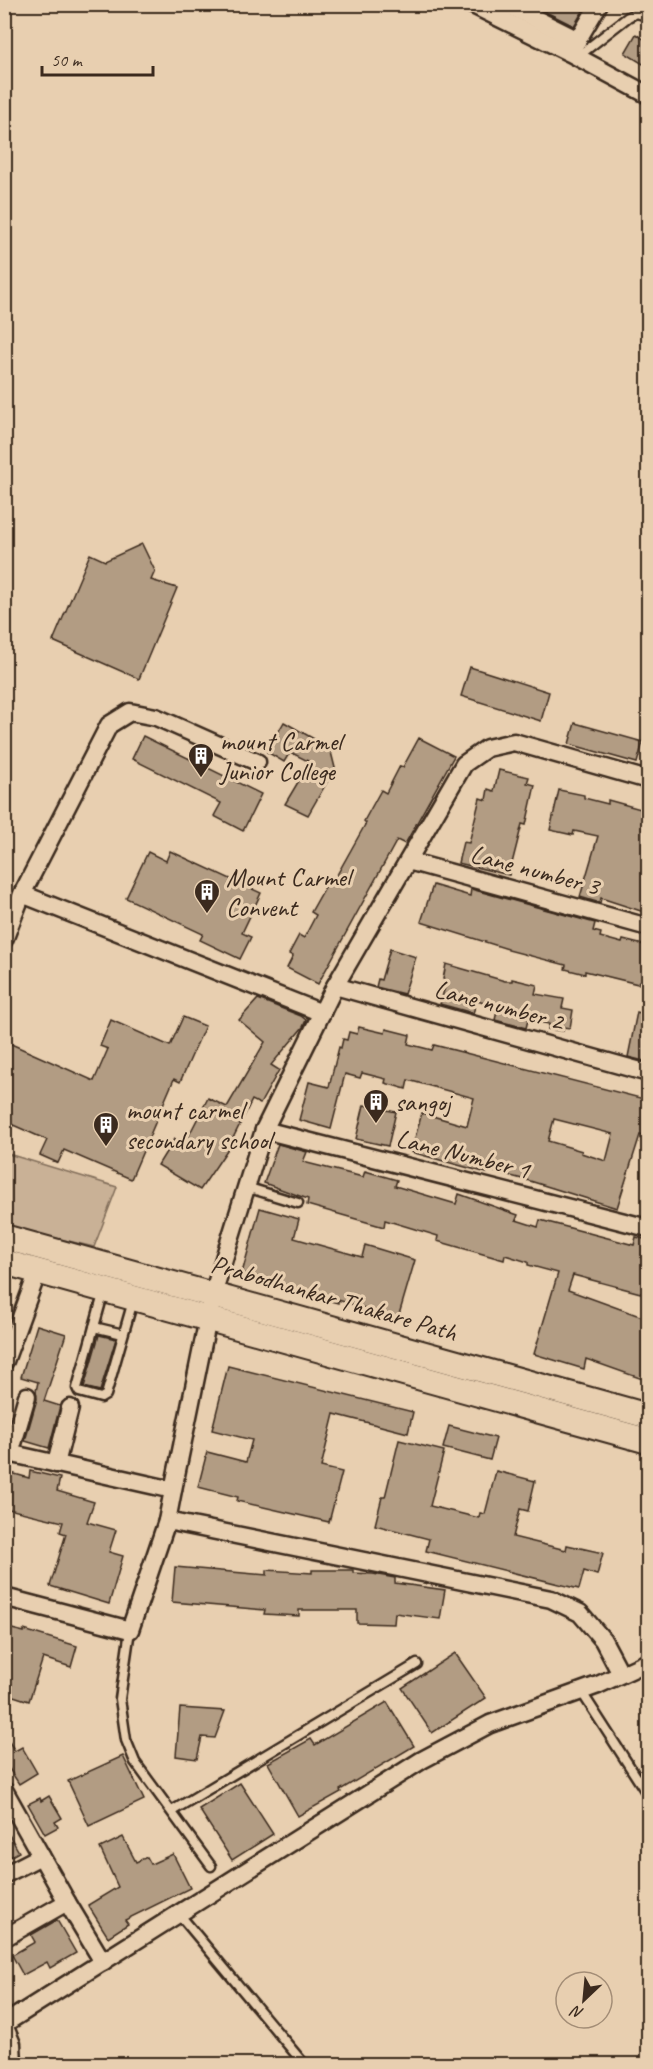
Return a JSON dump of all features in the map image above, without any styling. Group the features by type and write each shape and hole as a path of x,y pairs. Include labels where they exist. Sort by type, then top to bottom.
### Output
{"main road":[{"name":"Prabodhankar Thakare Path","path":"4,1237 211,1305 648,1441"},
{"name":"Prabodhankar Thakare Path","path":"4,1262 134,1297 211,1305 648,1416"}],"street":[{"path":"471,4 575,50"},
{"path":"506,4 648,95"},
{"path":"575,50 599,4"},
{"path":"4,940 22,894 109,725 130,712 156,717 257,762"},
{"path":"4,1597 130,1630 167,1521 211,1305 264,1130 335,986 464,764 487,748 514,742 648,780"},
{"name":"Lane number 3","path":"408,861 648,927"},
{"path":"22,894 322,1013"},
{"name":"Lane number 2","path":"335,986 648,1073"},
{"name":"Lane Number 1","path":"264,1130 648,1228"},
{"path":"5,1361 38,1271"},
{"path":"27,1396 9,1450 57,1459 173,1490"},
{"path":"57,1459 70,1408"},
{"path":"167,1521 552,1599 580,1613 603,1640 621,1674"},
{"path":"13,2064 12,2044 5,2023 422,1760 490,1724 581,1691 648,1662"},
{"path":"4,1790 103,1962"},
{"path":"4,1875 41,1856"},
{"path":"4,1938 67,1902"}],"lane":[{"path":"575,50 636,13 648,16"},
{"path":"246,1187 298,1203"},
{"path":"105,1289 77,1391 101,1398 106,1395 134,1297"},
{"path":"94,1327 123,1334"},
{"path":"130,1630 120,1699 126,1740 135,1762 211,1866"},
{"path":"172,1811 417,1664"},
{"path":"581,1691 648,1795"},
{"path":"179,1914 304,2064"}],"shaded area":[{"path":"5,1153 117,1187 94,1247 5,1226"}],"building":[{"path":"530,4 587,4 574,26"},
{"path":"636,34 648,42 648,67 625,53"},
{"path":"142,544 155,571 151,580 177,588 139,679 53,641 90,554 105,561"},
{"path":"470,667 549,692 541,721 461,696"},
{"path":"284,722 330,748 335,768 308,815 285,804 310,762 290,752 284,762 267,752"},
{"path":"575,723 643,742 637,763 569,744"},
{"name":"mount Carmel Junior College","path":"143,736 261,794 243,831 214,816 221,803 132,759"},
{"path":"419,738 454,756 405,844 397,840 318,984 287,968 293,956 289,954 299,935 304,938 316,915 311,912 329,880 333,882 366,823 364,821 381,790 386,793 400,766 403,767"},
{"path":"499,770 529,777 527,783 535,785 526,825 522,824 509,875 458,863 463,842 469,843 480,798 486,800 488,789 494,791"},
{"path":"559,790 584,795 584,798 608,804 608,800 648,811 648,909 645,908 644,912 601,898 600,903 580,897 598,836 574,831 573,835 550,830"},
{"name":"Mount Carmel Convent","path":"170,851 261,893 242,933 251,937 240,959 200,940 203,934 126,898 148,852 166,861"},
{"path":"433,885 470,896 471,889 595,923 593,931 601,933 600,937 622,943 623,940 648,946 642,981 638,984 585,971 585,974 565,969 566,965 508,950 421,922"},
{"path":"390,949 416,957 404,994 376,987 378,979 381,980"},
{"path":"446,964 505,981 512,981 512,979 537,985 535,994 564,999 562,1008 573,1010 570,1028 563,1027 563,1031 548,1029 549,1024 528,1020 526,1028 495,1020 498,1007 477,1001 473,1013 440,1004 447,980 443,979"},
{"path":"258,999 306,1020 303,1027 271,1065 279,1070 260,1104 252,1100 227,1150 200,1190 158,1165 174,1139 184,1145 208,1098 227,1107 265,1042 239,1020"},
{"path":"637,1012 648,1015 648,1062 628,1057"},
{"path":"183,1017 205,1026 180,1082 174,1079 131,1179 64,1150 58,1163 40,1155 47,1140 4,1121 4,1053 9,1043 94,1081 108,1049 100,1046 111,1020 170,1046"},
{"path":"359,1027 385,1033 386,1029 410,1035 408,1044 432,1050 434,1045 648,1100 648,1138 640,1135 617,1208 530,1181 488,1170 487,1173 411,1152 422,1113 467,1126 474,1098 408,1080 406,1089 385,1083 386,1079 362,1073 360,1078 345,1074 331,1129 299,1120 309,1082 329,1087 343,1039 347,1040 349,1032 357,1034","holes":["554,1119 613,1134 606,1161 548,1141"]},
{"name":"sangoj","path":"364,1105 396,1112 388,1146 356,1139"},
{"path":"278,1144 307,1152 303,1162 363,1177 365,1171 397,1180 395,1186 456,1204 459,1194 518,1215 516,1220 538,1227 540,1220 634,1245 636,1237 648,1240 648,1295 573,1275 568,1290 648,1319 648,1381 586,1359 584,1369 534,1354 558,1273 528,1265 528,1262 505,1255 504,1260 437,1241 438,1236 385,1220 384,1227 307,1205 308,1199 264,1183"},
{"path":"260,1208 299,1219 294,1238 362,1257 365,1245 415,1260 398,1318 338,1300 338,1303 291,1290 292,1287 242,1273"},
{"path":"37,1325 66,1334 44,1401 60,1406 49,1448 25,1441 37,1399 38,1382 21,1377"},
{"path":"99,1335 116,1339 100,1391 84,1387"},
{"path":"228,1366 413,1412 408,1433 334,1414 321,1467 342,1472 329,1522 237,1501 238,1497 198,1487 207,1452 246,1462 252,1440 212,1430"},
{"path":"449,1426 496,1438 490,1460 443,1448"},
{"path":"399,1440 444,1451 430,1506 479,1518 480,1513 485,1514 496,1471 535,1481 528,1511 520,1509 513,1537 566,1550 567,1545 603,1553 597,1575 584,1571 579,1589 426,1551 429,1539 375,1525 382,1497 385,1497"},
{"path":"4,1471 29,1478 30,1471 60,1478 57,1491 94,1502 87,1522 116,1530 109,1552 123,1556 109,1604 50,1586 66,1534 60,1532 63,1522 4,1508"},
{"path":"175,1567 267,1575 267,1570 312,1573 312,1570 353,1570 353,1573 395,1578 395,1583 445,1590 440,1619 395,1613 394,1624 357,1623 357,1610 299,1610 299,1616 264,1614 265,1610 172,1602"},
{"path":"4,1627 24,1632 24,1630 77,1646 71,1667 43,1658 29,1701 4,1693"},
{"path":"455,1653 486,1698 432,1733 402,1688"},
{"path":"387,1702 414,1746 298,1816 268,1763 311,1739 315,1745"},
{"path":"180,1708 225,1711 215,1738 202,1737 197,1759 176,1756"},
{"path":"4,1734 15,1751 22,1747 37,1773 19,1784 4,1761"},
{"path":"123,1756 144,1800 89,1826 68,1781"},
{"path":"240,1783 273,1834 232,1860 199,1809"},
{"path":"49,1796 62,1818 55,1822 58,1827 45,1834 28,1804 40,1798 41,1801"},
{"path":"4,1826 19,1852 4,1860"},
{"path":"123,1837 136,1862 147,1857 151,1864 173,1854 190,1888 125,1920 128,1924 108,1937 88,1905 118,1887 100,1848"},
{"path":"57,1920 76,1953 50,1968 47,1962 23,1975 12,1955 35,1942 31,1935"}],"place":[{"name":"mount Carmel Junior College","path":"201,779"},
{"name":"Mount Carmel Convent","path":"207,915"},
{"name":"sangoj","path":"376,1125"},
{"name":"mount carmel secondary school","path":"106,1148"}]}
